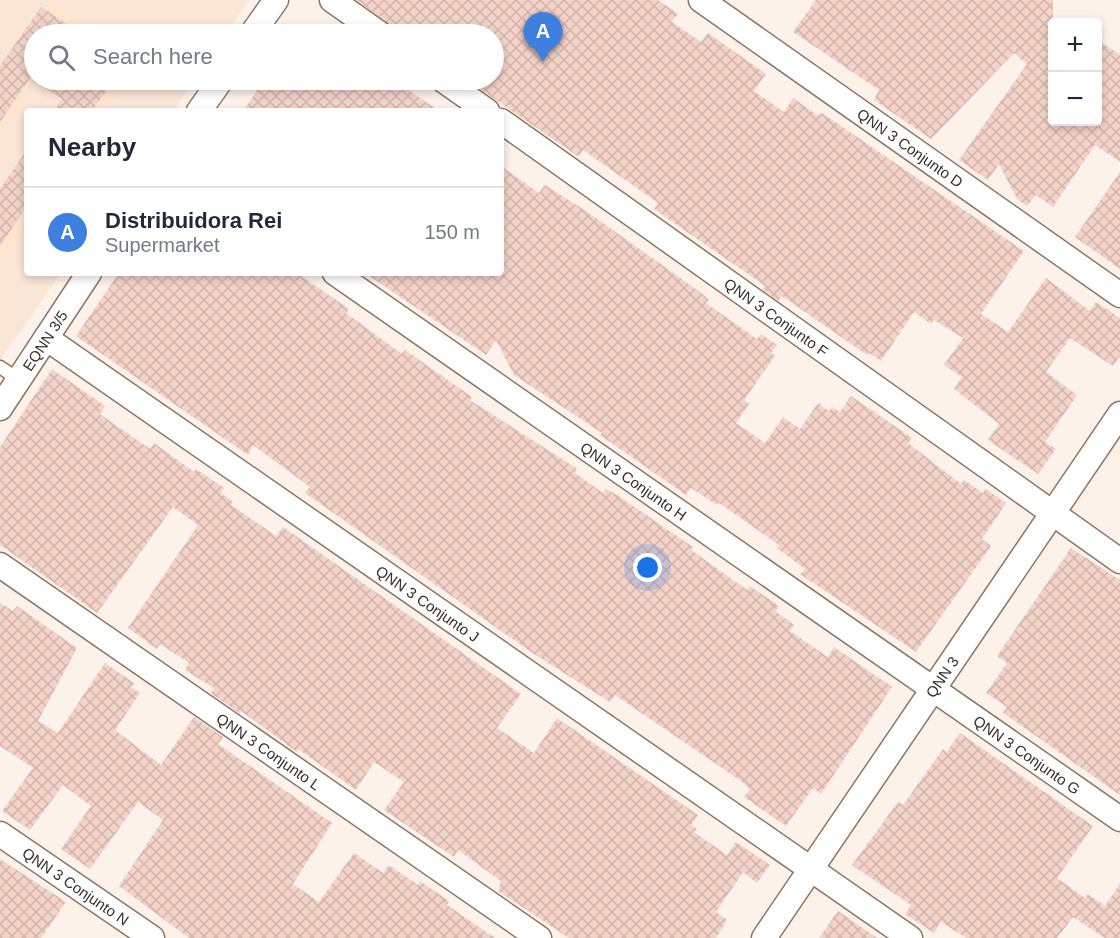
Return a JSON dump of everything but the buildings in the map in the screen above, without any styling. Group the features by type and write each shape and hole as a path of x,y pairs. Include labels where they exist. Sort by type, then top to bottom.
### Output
{"street":[{"path":"259,24 276,0"},
{"path":"332,0 366,24"},
{"name":"QNN 3 Conjunto D","path":"701,0 1120,295"},
{"path":"201,108 214,90"},
{"path":"457,90 483,108"},
{"name":"QNN 3 Conjunto F","path":"504,123 1120,561"},
{"name":"EQNN 3/5","path":"0,408 10,373 46,338 87,276"},
{"name":"QNN 3 Conjunto H","path":"339,276 934,688"},
{"name":"QNN 3 Conjunto J","path":"46,338 910,938"},
{"name":"QNN 3","path":"764,938 1120,414"},
{"name":"QNN 3 Conjunto L","path":"0,565 538,938"},
{"name":"QNN 3 Conjunto G","path":"934,688 1120,819"},
{"name":"QNN 3 Conjunto N","path":"0,834 152,938"}],"shaded area":[{"path":"0,0 249,0 233,24 24,24 24,90 187,90 175,108 24,108 24,276 59,276 0,360"},
{"path":"49,0 86,24 33,24"},
{"path":"24,38 24,90 31,90 0,137 0,74"},
{"path":"62,90 118,90 106,108 66,108 73,97"},
{"path":"24,170 24,231 4,261 0,258 0,206"}],"place":[{"name":"Distribuidora Rei","path":"543,62"}]}
